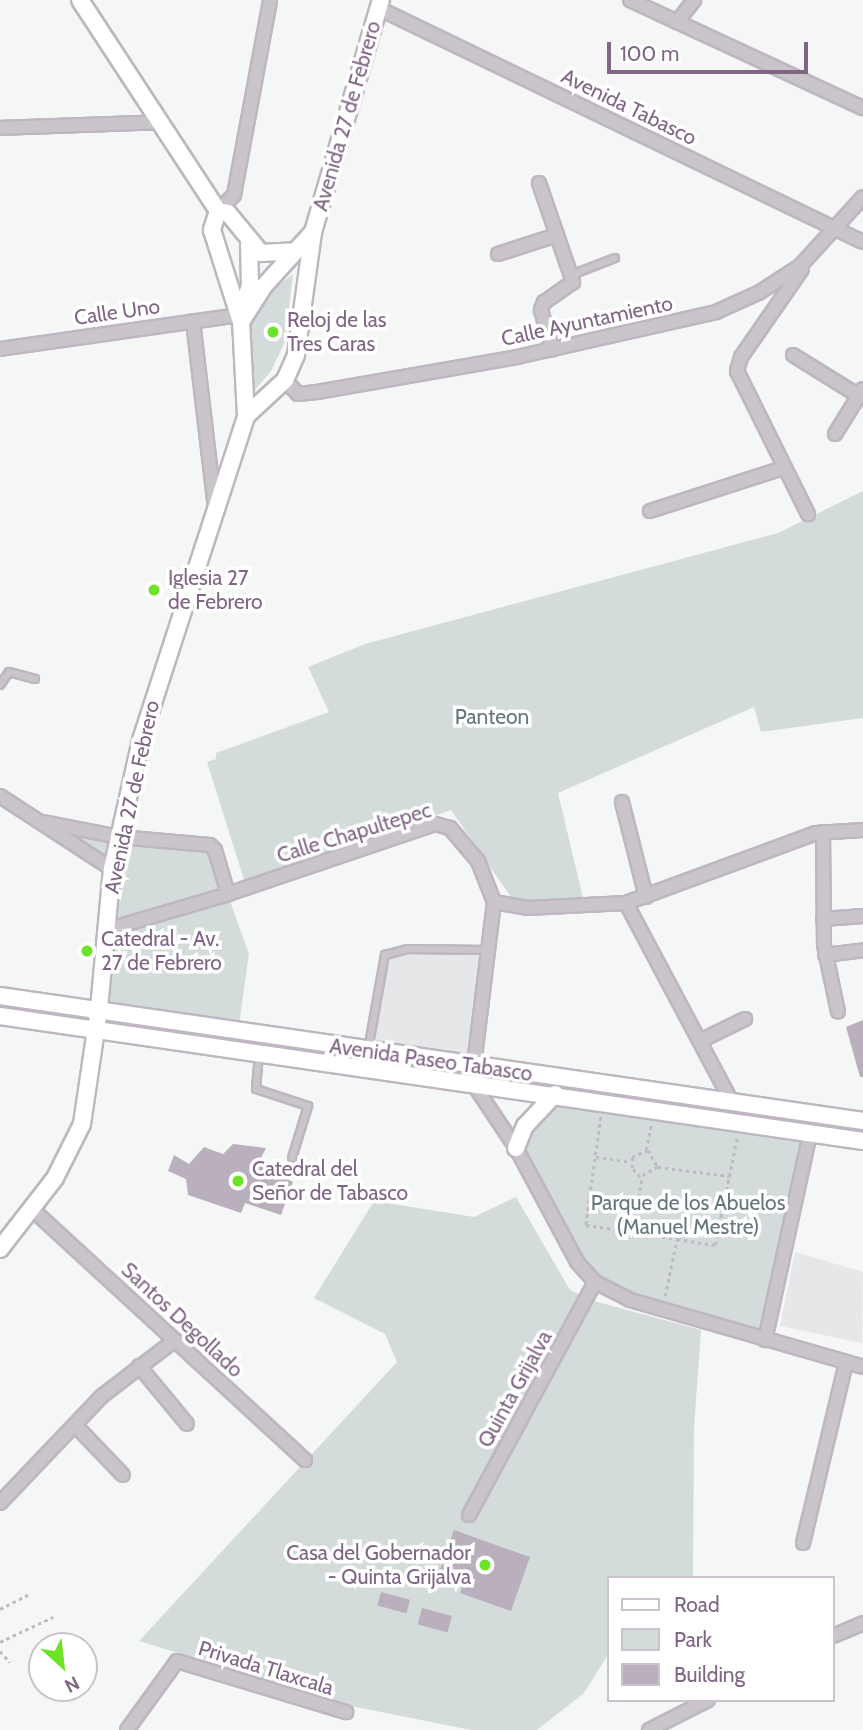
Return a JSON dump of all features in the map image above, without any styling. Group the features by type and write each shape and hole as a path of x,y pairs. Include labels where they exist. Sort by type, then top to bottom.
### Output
{"main road":[{"path":"80,0 218,211 235,220 249,243 270,255 295,251"},
{"name":"Avenida 27 de Febrero","path":"246,416 285,380 301,338 313,232 380,4"},
{"path":"218,211 212,230 240,318"},
{"name":"Avenida 27 de Febrero","path":"0,1249 32,1209 79,1134 99,1009 112,869 119,837 156,687 246,416 240,318 313,232"},
{"path":"240,318 250,286 249,243"},
{"name":"Avenida Paseo Tabasco","path":"0,996 368,1051 555,1094 863,1141"},
{"name":"Avenida Paseo Tabasco","path":"0,1016 259,1053 730,1100 863,1121"},
{"path":"516,1148 525,1126 555,1094"}],"street":[{"path":"218,211 234,195 270,0"},
{"path":"630,0 863,108"},
{"path":"677,22 694,0"},
{"name":"Avenida Tabasco","path":"380,4 863,242"},
{"path":"0,128 161,122"},
{"path":"539,183 571,275 572,286 544,302 541,310 552,349"},
{"name":"Calle Ayuntamiento","path":"285,380 295,392 310,394 552,349 723,309 770,286 810,257 837,230 863,197"},
{"path":"498,254 557,235"},
{"path":"808,514 783,468 737,367 810,257"},
{"name":"Calle Uno","path":"0,349 193,321 240,318"},
{"path":"193,321 215,510"},
{"path":"793,355 861,392 835,434"},
{"path":"650,511 783,468"},
{"path":"0,796 112,869"},
{"path":"622,802 646,897"},
{"path":"42,822 119,837 209,845 215,850 228,894"},
{"name":"Calle Chapultepec","path":"106,930 228,894 444,823 478,861 494,902 472,1075"},
{"path":"494,902 527,908 626,903 823,832 863,830"},
{"path":"823,832 822,919 825,955 838,1012"},
{"path":"626,903 702,1040 730,1100"},
{"path":"822,919 863,916"},
{"path":"825,955 863,950"},
{"path":"702,1040 745,1019"},
{"path":"472,1075 516,1148 577,1262 595,1282 662,1310 863,1367"},
{"path":"765,1340 810,1133"},
{"name":"Santos Degollado","path":"32,1209 305,1460"},
{"name":"Quinta Grijalva","path":"469,1515 595,1282"},
{"path":"0,1503 75,1424 139,1366 175,1339"},
{"path":"803,1543 846,1362"},
{"path":"139,1366 187,1424"},
{"path":"75,1424 122,1475"},
{"path":"835,1635 863,1623"},
{"name":"Privada Tlaxcala","path":"127,1730 177,1661 346,1712"},
{"path":"649,1730 704,1702"}],"lane":[{"path":"571,275 615,258"},
{"path":"0,685 9,672 35,679"},
{"path":"368,1051 385,955 407,949 488,950"},
{"path":"259,1053 256,1089 308,1106 292,1158"}],"path":[{"path":"603,1102 586,1225 715,1245 740,1123"},
{"path":"654,1110 646,1150 658,1167"},
{"path":"642,1177 635,1173 631,1163 635,1153 646,1150"},
{"path":"595,1157 631,1163"},
{"path":"633,1232 642,1177 658,1167 729,1176"},
{"path":"662,1310 677,1239"},
{"path":"0,1609 29,1594"},
{"path":"0,1642 52,1617"},
{"path":"0,1651 10,1662"}],"shaded area":[{"path":"407,951 486,952 471,1064 370,1049 386,957"},
{"path":"795,1252 863,1272 862,1343 780,1326"}],"green space":[{"path":"293,274 285,342 271,371 254,391 247,353 252,318 277,286"},
{"name":"Panteon","path":"863,491 863,718 761,732 754,707 558,793 583,898 513,900 451,810 245,883 207,762 216,759 216,753 329,712 308,667 365,644 778,533"},
{"path":"42,822 210,845 249,954 238,1031 99,1009 112,869"},
{"name":"Parque de los Abuelos (Manuel Mestre)","path":"555,1094 810,1133 765,1340 595,1282 516,1148"},
{"path":"516,1197 570,1290 594,1301 701,1330 694,1427 693,1576 608,1576 608,1655 584,1693 537,1730 471,1730 351,1706 139,1641 397,1362 385,1334 314,1298 374,1201 474,1217"}],"building":[{"path":"863,1020 863,1077 860,1077 846,1027"},
{"name":"Catedral del Señor de Tabasco","path":"233,1144 266,1148 258,1164 293,1182 281,1215 245,1203 241,1213 188,1195 186,1179 168,1171 174,1155 189,1164 204,1147 223,1154"},
{"name":"Casa del Gobernador - Quinta Grijalva","path":"454,1530 530,1557 511,1611 460,1593 464,1581 439,1572"},
{"path":"381,1592 410,1600 406,1613 377,1606"},
{"path":"422,1608 452,1616 448,1632 418,1624"}],"place":[{"name":"Reloj de las Tres Caras","path":"273,332"},
{"name":"Iglesia 27 de Febrero","path":"154,590"},
{"name":"Catedral - Av. 27 de Febrero","path":"87,951"},
{"name":"Catedral del Señor de Tabasco","path":"238,1181"},
{"name":"Casa del Gobernador - Quinta Grijalva","path":"485,1565"}]}
